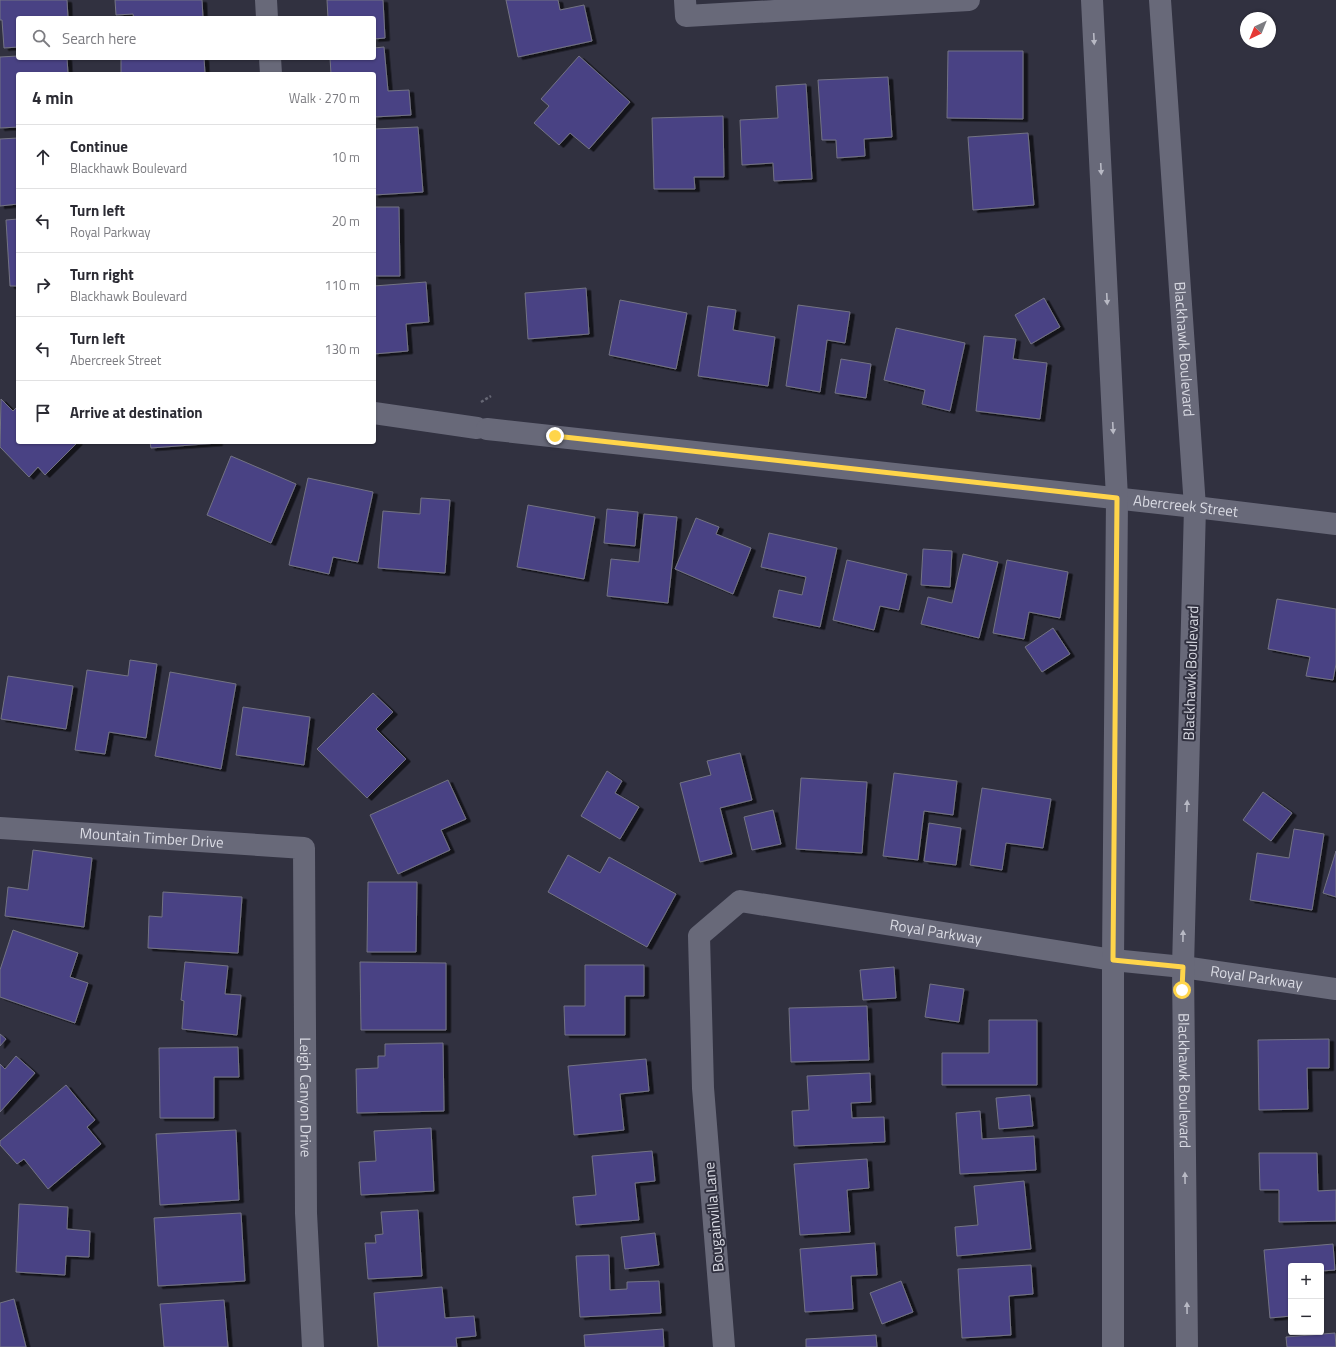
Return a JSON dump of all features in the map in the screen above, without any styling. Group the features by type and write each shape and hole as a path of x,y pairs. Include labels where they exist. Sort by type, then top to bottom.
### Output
{"street":[{"path":"266,0 267,16"},
{"path":"686,8 969,0"},
{"path":"1092,0 1117,498 1113,960 1114,1347"},
{"name":"Blackhawk Boulevard","path":"1160,0 1195,507 1183,967 1187,1347"},
{"path":"270,60 271,72"},
{"name":"Abercreek Street","path":"376,413 482,428 1117,498 1336,524"},
{"name":"Mountain Timber Drive","path":"0,828 304,848"},
{"name":"Leigh Canyon Drive","path":"304,848 306,1213 313,1347"},
{"name":"Royal Parkway","path":"703,1088 699,936 740,901 1113,960 1183,967 1336,989"},
{"name":"Bougainvilla Lane","path":"703,1088 724,1347"}],"path":[{"path":"476,405 491,396"}],"building":[{"path":"0,0 67,0 68,16 16,16 16,47 4,48 2,20 0,20"},
{"path":"115,0 202,0 203,16 116,15"},
{"path":"327,0 383,0 385,38 376,39 376,16 328,16"},
{"path":"506,0 558,0 560,10 584,5 592,41 518,57"},
{"path":"384,47 388,91 409,90 411,115 376,117 376,72 331,72 330,60 376,60 376,48"},
{"path":"948,51 1023,51 1023,119 947,118"},
{"path":"16,56 16,60 67,60 68,72 16,72 16,127 0,128 0,57"},
{"path":"579,56 630,102 589,149 570,133 559,145 534,123 549,106 541,99"},
{"path":"121,60 204,60 205,72 121,72"},
{"path":"888,77 892,137 864,139 865,156 837,158 836,140 822,140 818,80"},
{"path":"806,84 812,179 774,181 773,163 742,165 740,120 778,118 776,86"},
{"path":"723,116 724,177 694,177 695,189 654,189 652,118"},
{"path":"418,127 423,192 376,195 376,129"},
{"path":"1028,133 1034,205 973,210 968,137"},
{"path":"16,138 16,204 0,206 0,139"},
{"path":"376,207 399,207 400,276 376,276"},
{"path":"16,219 16,286 10,286 6,220"},
{"path":"426,282 429,322 406,324 408,351 376,354 376,286"},
{"path":"586,288 589,334 528,339 525,293"},
{"path":"1044,298 1060,327 1031,344 1015,315"},
{"path":"620,300 687,313 676,369 609,355"},
{"path":"798,305 850,312 845,343 827,340 820,392 786,386"},
{"path":"708,306 736,310 733,330 775,337 768,386 698,376"},
{"path":"896,328 965,343 950,411 922,404 925,390 884,380"},
{"path":"984,336 1016,339 1013,359 1047,363 1040,419 976,411"},
{"path":"841,359 871,364 866,398 835,393"},
{"path":"1,399 13,411 16,408 16,444 76,444 45,475 38,467 29,477 0,447"},
{"path":"150,444 205,444 151,448"},
{"path":"231,456 296,484 271,543 207,515"},
{"path":"308,478 373,492 358,562 333,557 329,574 289,565"},
{"path":"421,498 450,500 445,573 378,568 383,511 420,514"},
{"path":"528,505 595,517 584,579 517,567"},
{"path":"607,509 638,512 635,546 604,543"},
{"path":"644,514 677,517 668,603 607,596 611,559 639,562"},
{"path":"696,518 719,527 716,534 751,548 733,594 675,569"},
{"path":"769,533 837,548 820,627 773,617 779,590 802,595 806,577 761,567"},
{"path":"923,549 952,551 950,587 921,585"},
{"path":"963,554 998,562 979,638 921,624 928,597 952,603"},
{"path":"847,560 907,574 899,610 880,606 874,630 833,620"},
{"path":"1007,560 1068,572 1060,618 1029,612 1024,639 993,633"},
{"path":"1277,599 1336,609 1336,664 1333,680 1306,676 1310,657 1268,649"},
{"path":"1053,628 1070,654 1042,672 1025,647"},
{"path":"130,660 157,664 146,738 109,732 105,754 75,750 87,670 128,676"},
{"path":"170,672 236,684 221,769 155,756"},
{"path":"8,676 73,686 66,729 1,719"},
{"path":"373,693 393,712 376,729 406,759 367,798 317,749"},
{"path":"243,707 310,717 304,765 236,755"},
{"path":"740,753 752,800 720,808 732,854 700,862 680,783 711,775 707,761"},
{"path":"607,771 622,781 615,793 639,807 620,839 581,816"},
{"path":"894,773 957,781 953,815 924,811 918,860 883,856"},
{"path":"801,778 867,782 862,853 796,849"},
{"path":"448,780 466,819 441,830 450,850 398,874 370,815"},
{"path":"982,788 1051,799 1043,848 1006,843 1002,870 970,865"},
{"path":"1263,792 1292,813 1271,841 1243,820"},
{"path":"773,810 781,844 752,850 744,817"},
{"path":"929,823 961,828 956,865 924,861"},
{"path":"1294,829 1324,834 1312,910 1250,900 1257,853 1289,858"},
{"path":"33,850 92,858 84,927 5,916 8,887 28,890"},
{"path":"1336,851 1336,897 1323,893"},
{"path":"568,855 600,873 609,857 676,894 647,947 548,892"},
{"path":"368,882 417,882 416,952 367,952"},
{"path":"163,892 242,897 238,953 148,948 149,916 162,917"},
{"path":"13,930 78,953 70,977 88,983 75,1023 0,997 0,970"},
{"path":"185,962 228,966 225,994 241,995 237,1035 182,1029 184,1001 181,1000"},
{"path":"360,962 446,963 446,1030 361,1030"},
{"path":"585,965 644,965 644,996 625,996 625,1035 565,1035 564,1006 585,1006"},
{"path":"894,967 896,998 863,1000 860,970"},
{"path":"930,984 964,989 959,1022 925,1017"},
{"path":"867,1006 869,1060 791,1062 789,1008"},
{"path":"989,1020 1037,1020 1037,1085 942,1085 942,1053 989,1053"},
{"path":"0,1034 6,1039 0,1046"},
{"path":"1329,1039 1329,1068 1307,1068 1308,1109 1259,1110 1258,1040"},
{"path":"443,1043 444,1111 357,1113 356,1069 378,1068 378,1056 385,1056 385,1044"},
{"path":"238,1047 239,1077 214,1077 214,1118 160,1118 159,1048"},
{"path":"16,1056 35,1073 0,1112 0,1064 5,1069"},
{"path":"646,1059 649,1091 620,1094 624,1130 574,1135 568,1066"},
{"path":"870,1073 871,1102 851,1103 852,1118 884,1117 885,1142 794,1146 792,1111 809,1110 807,1076"},
{"path":"66,1085 95,1120 87,1127 101,1144 48,1189 24,1159 17,1164 0,1145 0,1141"},
{"path":"1030,1095 1033,1126 999,1129 996,1098"},
{"path":"980,1111 982,1139 1034,1136 1036,1170 960,1174 956,1113"},
{"path":"431,1128 434,1191 361,1195 359,1162 376,1161 374,1131"},
{"path":"236,1130 239,1200 160,1205 156,1134"},
{"path":"652,1151 655,1181 635,1183 639,1220 576,1225 573,1197 596,1195 592,1156"},
{"path":"1259,1153 1317,1153 1318,1191 1336,1190 1336,1221 1279,1222 1279,1190 1260,1190"},
{"path":"867,1159 869,1188 847,1190 850,1232 800,1235 794,1164"},
{"path":"1024,1181 1031,1249 957,1256 955,1227 978,1225 974,1186"},
{"path":"19,1204 68,1207 67,1229 90,1231 89,1257 66,1256 65,1275 16,1272"},
{"path":"418,1210 422,1276 368,1279 365,1243 376,1243 375,1235 383,1234 381,1212"},
{"path":"241,1213 245,1281 158,1286 154,1218"},
{"path":"655,1233 659,1265 625,1269 621,1237"},
{"path":"875,1243 877,1275 851,1276 853,1309 805,1312 800,1249"},
{"path":"1333,1244 1335,1270 1324,1271 1324,1263 1288,1263 1288,1316 1270,1318 1264,1250"},
{"path":"609,1255 610,1290 627,1289 627,1282 659,1281 661,1313 580,1317 576,1256"},
{"path":"1031,1265 1033,1294 1009,1296 1011,1335 962,1338 958,1269"},
{"path":"901,1281 913,1312 882,1324 870,1293"},
{"path":"442,1287 445,1318 474,1316 476,1336 456,1338 457,1347 378,1347 374,1293"},
{"path":"14,1299 26,1347 0,1347 0,1303"},
{"path":"224,1300 228,1347 164,1347 160,1304"},
{"path":"663,1329 664,1347 585,1347 584,1335"},
{"path":"1335,1333 1336,1347 1287,1347 1286,1337"},
{"path":"876,1335 877,1347 806,1347 806,1339"}],"route":[{"path":"555,436 1117,498 1113,960 1183,967 1182,990"}]}
